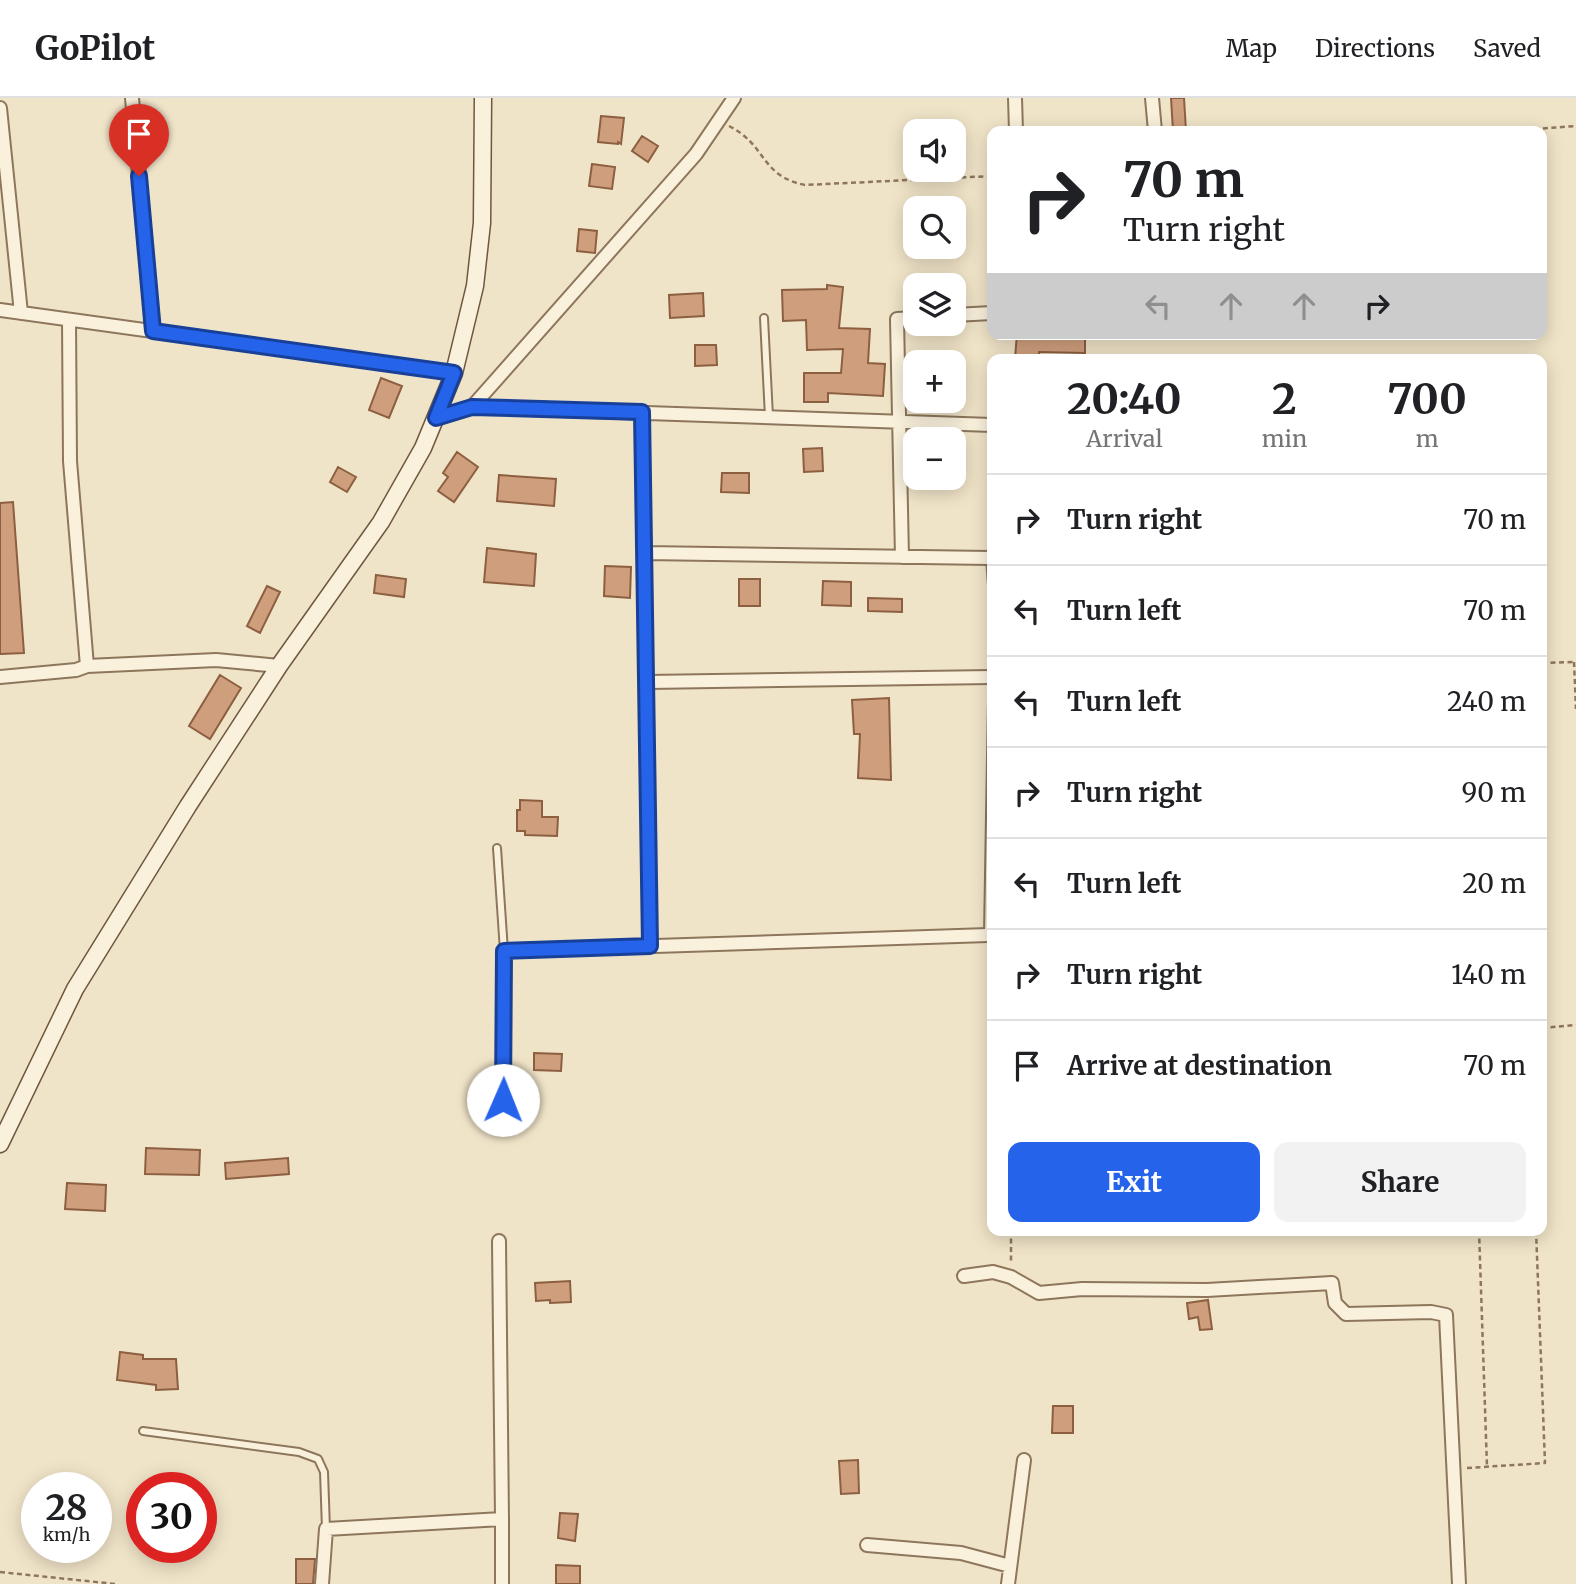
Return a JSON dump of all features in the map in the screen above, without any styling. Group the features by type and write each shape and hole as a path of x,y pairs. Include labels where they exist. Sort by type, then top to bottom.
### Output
{"main road":[{"path":"0,1144 75,989 188,806 279,666 381,522 406,481 436,418 454,373 475,285 482,223 483,98"}],"street":[{"path":"132,98 153,331"},
{"path":"472,407 696,154 734,98"},
{"path":"1015,98 1016,126"},
{"path":"1152,98 1155,126"},
{"path":"0,108 22,313"},
{"path":"0,310 454,373"},
{"path":"966,315 987,313"},
{"path":"902,557 897,319 903,319"},
{"path":"69,320 70,461 87,666"},
{"path":"436,418 472,407 987,425"},
{"path":"642,412 650,946"},
{"path":"645,553 987,558"},
{"path":"0,677 76,670 87,666 216,660 279,666"},
{"path":"648,682 987,677"},
{"path":"503,1100 504,951 987,935"},
{"path":"499,1241 502,1584"},
{"path":"964,1276 993,1272 1012,1277 1039,1293 1082,1289 1207,1290 1332,1283 1335,1303 1346,1314 1431,1312 1446,1315 1459,1584"},
{"path":"1008,1584 1024,1460"},
{"path":"322,1584 326,1529 502,1519"},
{"path":"867,1545 961,1553 1010,1566"}],"lane":[{"path":"764,318 769,417"},
{"path":"497,848 504,951"},
{"path":"143,1431 299,1452 318,1459 324,1472 326,1529"}],"path":[{"path":"718,122 751,140 776,174 805,185 987,176"},
{"path":"1547,129 1576,127"},
{"path":"1547,663 1575,662 1576,709"},
{"path":"1547,1028 1576,1025"},
{"path":"1011,1236 1012,1277"},
{"path":"1479,1236 1487,1467"},
{"path":"1453,1469 1545,1462 1536,1236"},
{"path":"0,1572 116,1584"}],"building":[{"path":"1171,98 1184,98 1186,126 1173,126"},
{"path":"601,116 624,118 621,144 598,142"},
{"path":"642,136 658,146 648,162 632,151"},
{"path":"592,164 615,167 612,189 589,186"},
{"path":"579,229 597,231 595,253 577,251"},
{"path":"827,285 843,287 839,328 870,329 868,363 885,364 883,396 828,393 828,402 804,402 804,373 841,373 843,349 807,350 806,320 783,321 782,290 827,289"},
{"path":"703,293 704,316 670,318 669,295"},
{"path":"1016,340 1085,340 1085,353 1015,354"},
{"path":"695,345 716,345 717,365 695,366"},
{"path":"381,378 402,386 389,418 369,410"},
{"path":"822,448 823,471 804,472 803,449"},
{"path":"457,452 478,467 454,502 438,491 448,477 443,473"},
{"path":"338,467 356,477 347,492 330,482"},
{"path":"722,473 749,473 749,493 721,492"},
{"path":"499,475 556,479 554,506 497,501"},
{"path":"13,502 24,653 0,654 0,503"},
{"path":"487,548 536,554 534,586 484,582"},
{"path":"605,566 631,567 630,598 604,596"},
{"path":"376,575 406,579 404,597 374,593"},
{"path":"739,579 760,579 760,606 739,606"},
{"path":"823,581 851,582 851,606 822,605"},
{"path":"267,586 280,592 260,633 247,626"},
{"path":"868,598 902,599 902,612 868,611"},
{"path":"220,675 241,688 210,739 189,726"},
{"path":"889,698 891,780 858,778 860,734 854,734 852,700"},
{"path":"520,800 542,801 542,817 558,817 557,836 525,835 525,831 517,831"},
{"path":"534,1053 562,1054 561,1071 534,1070"},
{"path":"146,1148 200,1150 199,1175 145,1174"},
{"path":"288,1158 289,1174 226,1179 225,1163"},
{"path":"67,1183 106,1185 105,1211 65,1209"},
{"path":"570,1281 571,1302 536,1301 535,1283"},
{"path":"1208,1300 1212,1329 1200,1330 1198,1317 1189,1319 1187,1303"},
{"path":"120,1352 143,1355 143,1359 176,1359 178,1389 156,1390 156,1385 117,1380"},
{"path":"1053,1406 1073,1406 1073,1433 1052,1433"},
{"path":"858,1460 859,1493 841,1494 839,1461"},
{"path":"560,1513 578,1514 575,1541 558,1538"},
{"path":"296,1559 315,1559 313,1584 296,1584"},
{"path":"556,1565 580,1566 580,1584 556,1584"}],"route":[{"path":"139,176 153,331 454,373 436,418 472,407 642,412 650,946 504,951 503,1100"}]}
